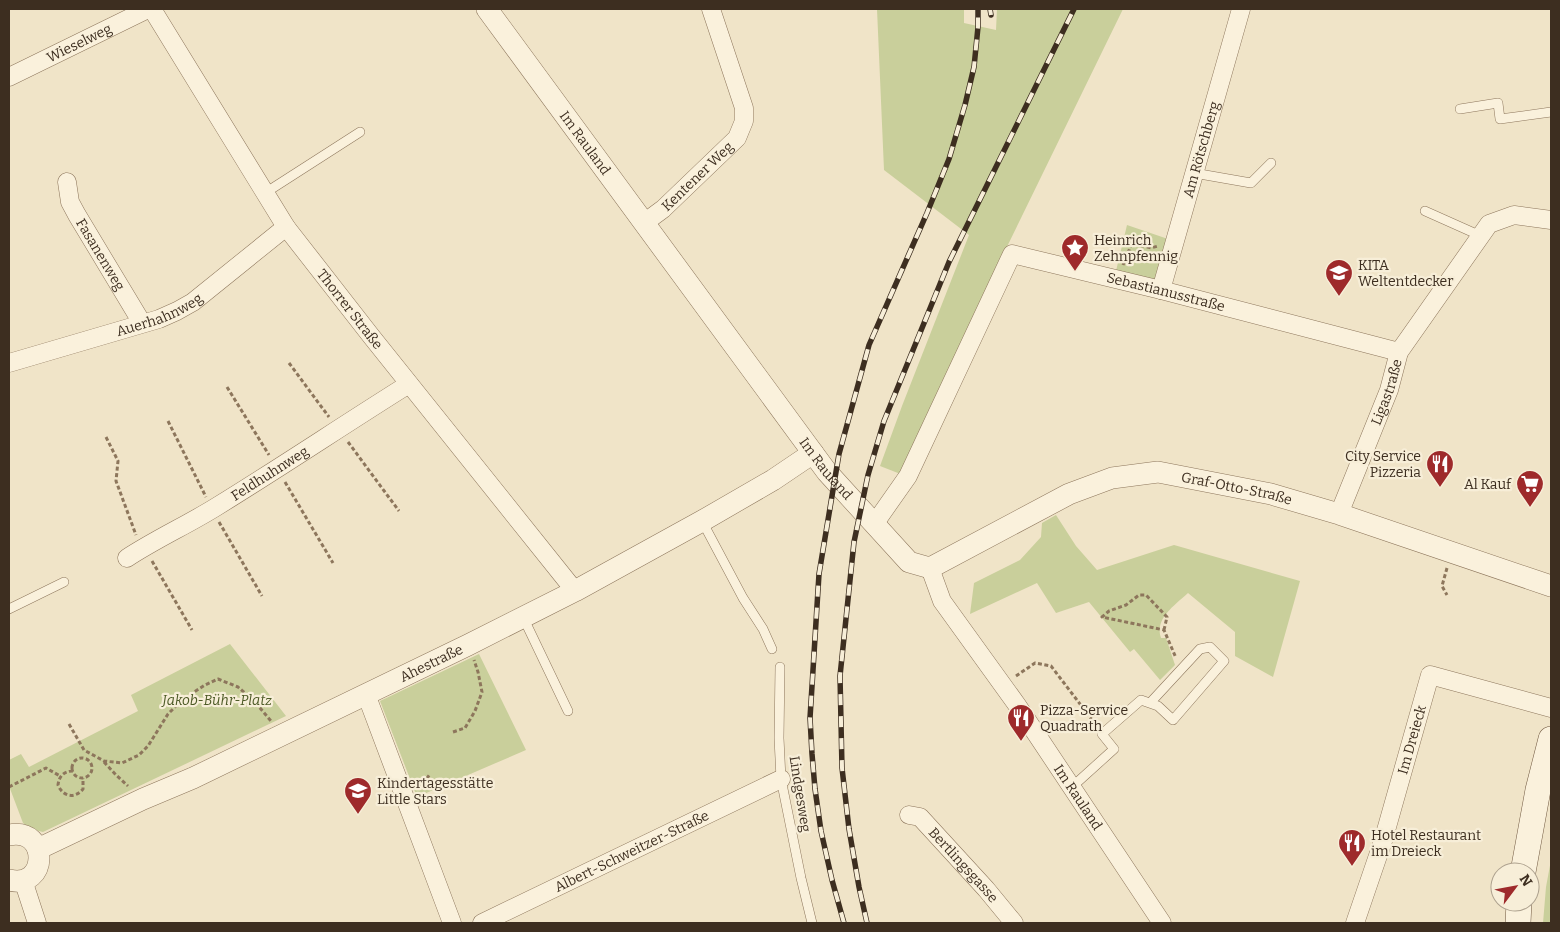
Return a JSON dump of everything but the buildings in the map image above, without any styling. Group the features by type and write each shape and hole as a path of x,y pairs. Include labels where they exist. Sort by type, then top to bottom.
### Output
{"main road":[{"path":"1525,862 1538,790 1551,739"}],"street":[{"name":"Wieselweg","path":"9,77 150,9"},
{"name":"Thorrer Straße","path":"150,9 286,227 575,590"},
{"name":"Im Rauland","path":"487,9 827,472 909,562 930,568 942,601 1003,685 1162,923"},
{"name":"Kentener Weg","path":"644,223 663,209 737,138 744,120 744,108 711,9"},
{"name":"Am Rötschberg","path":"1161,290 1241,9"},
{"name":"Fasanenweg","path":"67,182 70,202 142,323"},
{"path":"1399,352 1489,224 1514,215 1551,220"},
{"name":"Auerhahnweg","path":"9,363 177,311 193,302 286,227"},
{"name":"Sebastianusstraße","path":"875,523 908,476 1012,254 1161,290 1399,352"},
{"name":"Ligastraße","path":"1339,514 1390,390 1399,352"},
{"name":"Feldhuhnweg","path":"127,558 212,510 410,384"},
{"name":"Ahestraße","path":"38,849 192,778 523,617 702,521 773,480 812,453"},
{"name":"Graf-Otto-Straße","path":"930,568 1069,494 1112,478 1158,472 1271,494 1339,514 1551,586"},
{"name":"Im Dreieck","path":"1355,923 1383,841 1430,675 1551,708"},
{"path":"366,694 452,923"},
{"name":"Albert-Schweitzer-Straße","path":"482,923 781,779"},
{"name":"Bertlingsgasse","path":"909,814 920,817 986,889 1014,923"},
{"path":"9,834 26,836 31,839 38,849 40,860 32,875 16,880 37,923"}],"lane":[{"path":"1460,109 1498,103 1500,119 1551,112"},
{"path":"265,193 360,132"},
{"path":"1194,173 1251,183 1271,163"},
{"path":"1425,211 1481,236"},
{"path":"702,521 743,598 763,629 772,649"},
{"path":"9,609 64,582"},
{"path":"523,617 568,712"},
{"path":"1072,787 1114,749 1102,734 1141,700 1158,706 1174,720 1224,661 1210,647 1200,648 1150,703"},
{"name":"Lindgesweg","path":"780,667 779,738 781,779 812,923"}],"path":[{"path":"1118,280 1132,243 1151,248 1175,240"},
{"path":"227,387 333,563"},
{"path":"1447,595 1442,586 1451,552"},
{"path":"1164,630 1102,617 1110,611 1126,605 1139,595 1146,595 1167,617 1164,630 1181,670"},
{"path":"453,732 465,728 475,711 482,692 478,672 468,645"},
{"path":"1003,685 1035,663 1051,666 1102,734"},
{"path":"104,762 122,763 139,755 148,746 168,714 183,699 218,679 238,687 255,702 283,734"},
{"path":"68,724 84,750 104,762 143,799"},
{"path":"88,760 93,755"},
{"path":"82,758 88,760 92,765 92,772 83,778 76,775 72,766 76,760 82,758"},
{"path":"9,788 46,768 60,776"},
{"path":"73,771 67,771 60,776 60,789 62,792 69,796 81,792 84,785 83,778"}],"green space":[{"path":"877,9 964,9 964,23 996,30 997,9 1123,9 1001,259 903,475 880,466 969,235 884,170"},
{"path":"1127,225 1168,239 1157,283 1116,271"},
{"path":"1056,515 1076,546 1097,570 1174,545 1300,581 1273,677 1235,656 1235,632 1188,593 1167,613 1160,625 1161,638 1166,638 1175,665 1160,680 1134,649 1130,652 1089,602 1056,613 1037,583 970,614 974,583 1020,560 1041,537 1042,523"},
{"name":"Jakob-Bühr-Platz","path":"230,644 286,716 43,832 30,829 23,823 9,786 9,760 21,754 29,767 138,711 131,695"},
{"path":"479,654 526,750 417,797 380,701"},
{"path":"1551,860 1551,923 1543,923 1546,887"}],"railway":[{"path":"844,923 821,831 812,754 810,718 819,574 839,454 869,345 949,159 974,67 978,9"},
{"path":"990,9 991,15"},
{"path":"867,923 849,829 842,768 840,676 854,542 868,475 884,421 949,262 1074,9"}],"place":[{"name":"Heinrich Zehnpfennig","path":"1075,272"},
{"name":"KITA Weltentdecker","path":"1339,297"},
{"name":"City Service Pizzeria","path":"1440,488"},
{"name":"Al Kauf","path":"1530,508"},
{"name":"Pizza-Service Quadrath","path":"1021,742"},
{"name":"Kindertagesstätte Little Stars","path":"358,815"},
{"name":"Hotel Restaurant im Dreieck","path":"1352,867"}]}
